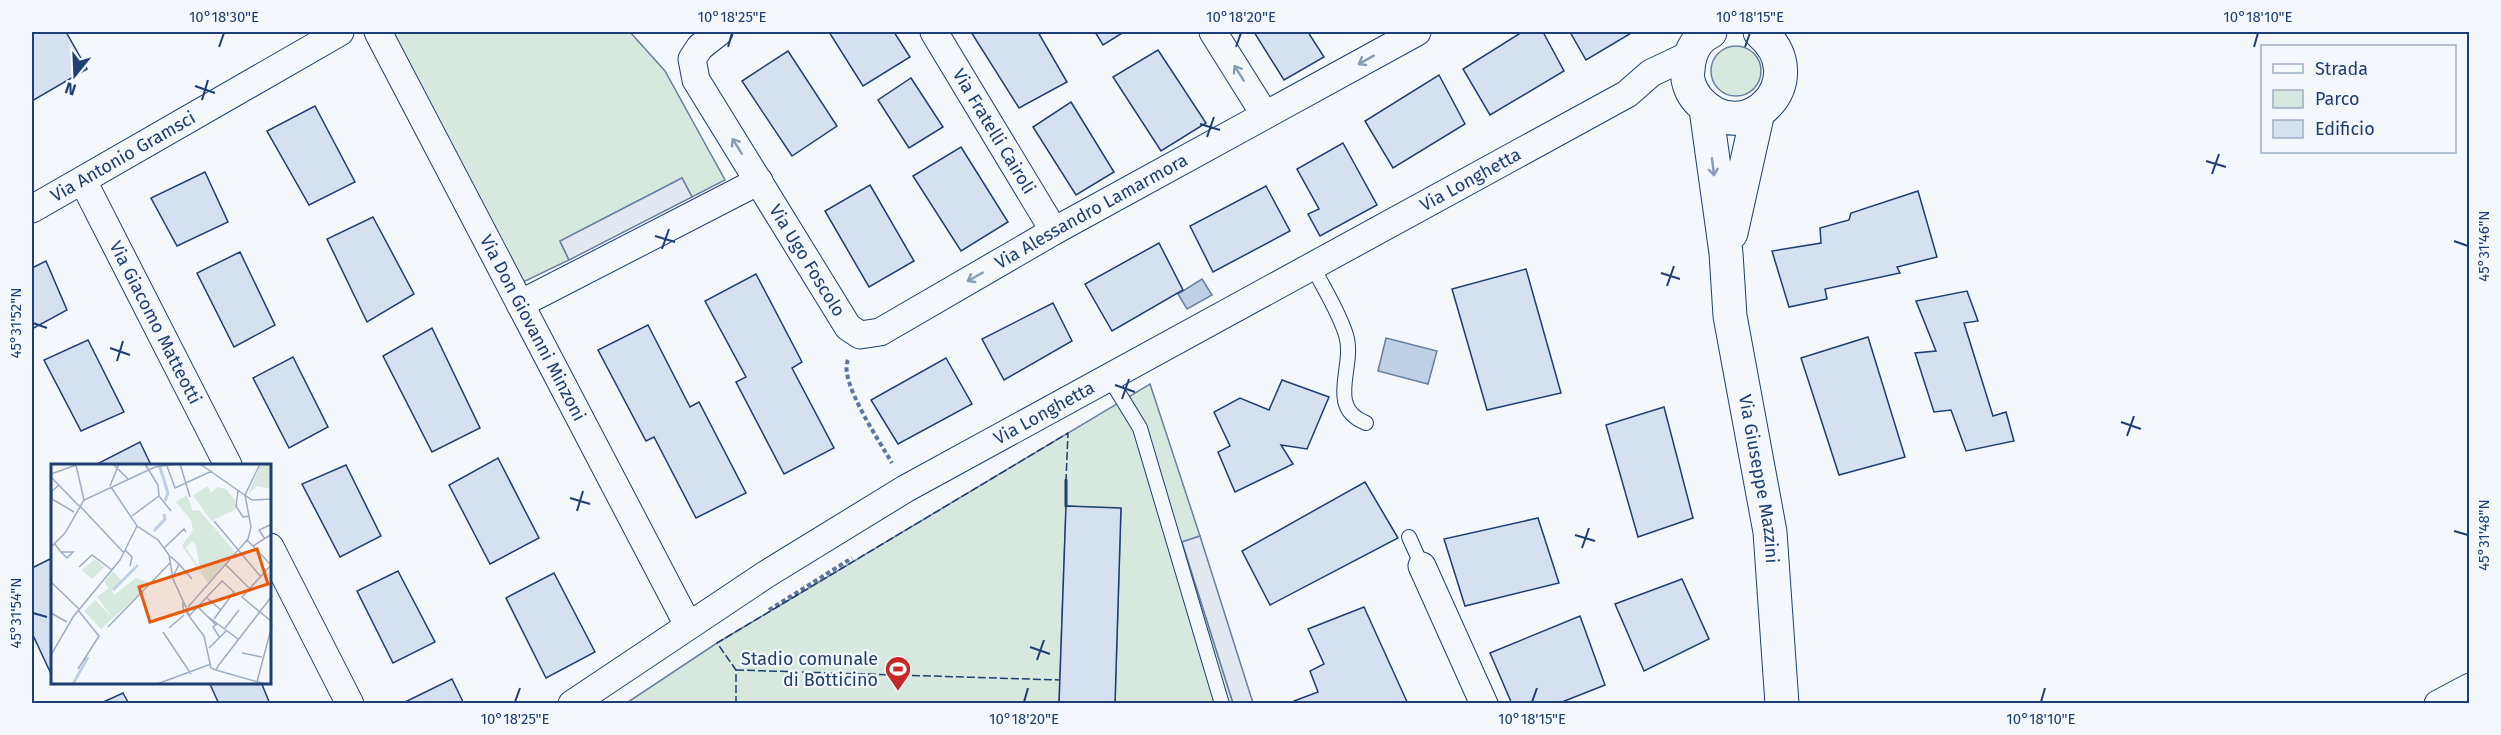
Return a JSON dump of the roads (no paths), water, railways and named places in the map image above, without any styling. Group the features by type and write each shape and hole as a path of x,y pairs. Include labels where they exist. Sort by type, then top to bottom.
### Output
{"street":[{"name":"Via Antonio Gramsci","path":"32,209 340,32"},
{"name":"Via Don Giovanni Minzoni","path":"378,32 688,625"},
{"name":"Via Ugo Foscolo","path":"719,32 700,47 692,59 696,80 848,327 860,334"},
{"name":"Via Fratelli Cairoli","path":"934,32 1054,231"},
{"path":"1213,32 1265,115"},
{"name":"Via Alessandro Lamarmora","path":"860,334 880,332 1054,231 1417,32"},
{"name":"Via Giuseppe Mazzini","path":"1726,253 1758,112 1773,99 1781,80 1780,58 1770,40 1760,32"},
{"name":"Via Giuseppe Mazzini","path":"1701,38 1687,75 1699,101 1726,253 1730,316 1770,532 1782,704"},
{"name":"Via Longhetta","path":"572,704 688,625 906,489 1627,94 1651,73 1701,38"},
{"name":"Via Longhetta","path":"1627,94 1666,87 1699,101"},
{"path":"1699,101 1722,117 1741,118 1758,112"},
{"name":"Via Giacomo Matteotti","path":"83,181 227,464"},
{"path":"520,304 759,181"},
{"path":"272,551 350,704"},
{"path":"1422,566 1484,704"},
{"path":"2438,704 2469,687"}],"lane":[{"path":"1312,267 1347,336 1350,357 1343,388 1344,402 1349,412 1366,423"},
{"path":"1110,379 1140,428 1222,704"},
{"path":"1409,537 1422,566"}],"water":[{"path":"1202,279 1212,295 1187,309 1178,294"},
{"path":"1386,338 1437,351 1428,384 1378,371"}],"place":[{"name":"Stadio comunale di Botticino","path":"898,692"}]}
